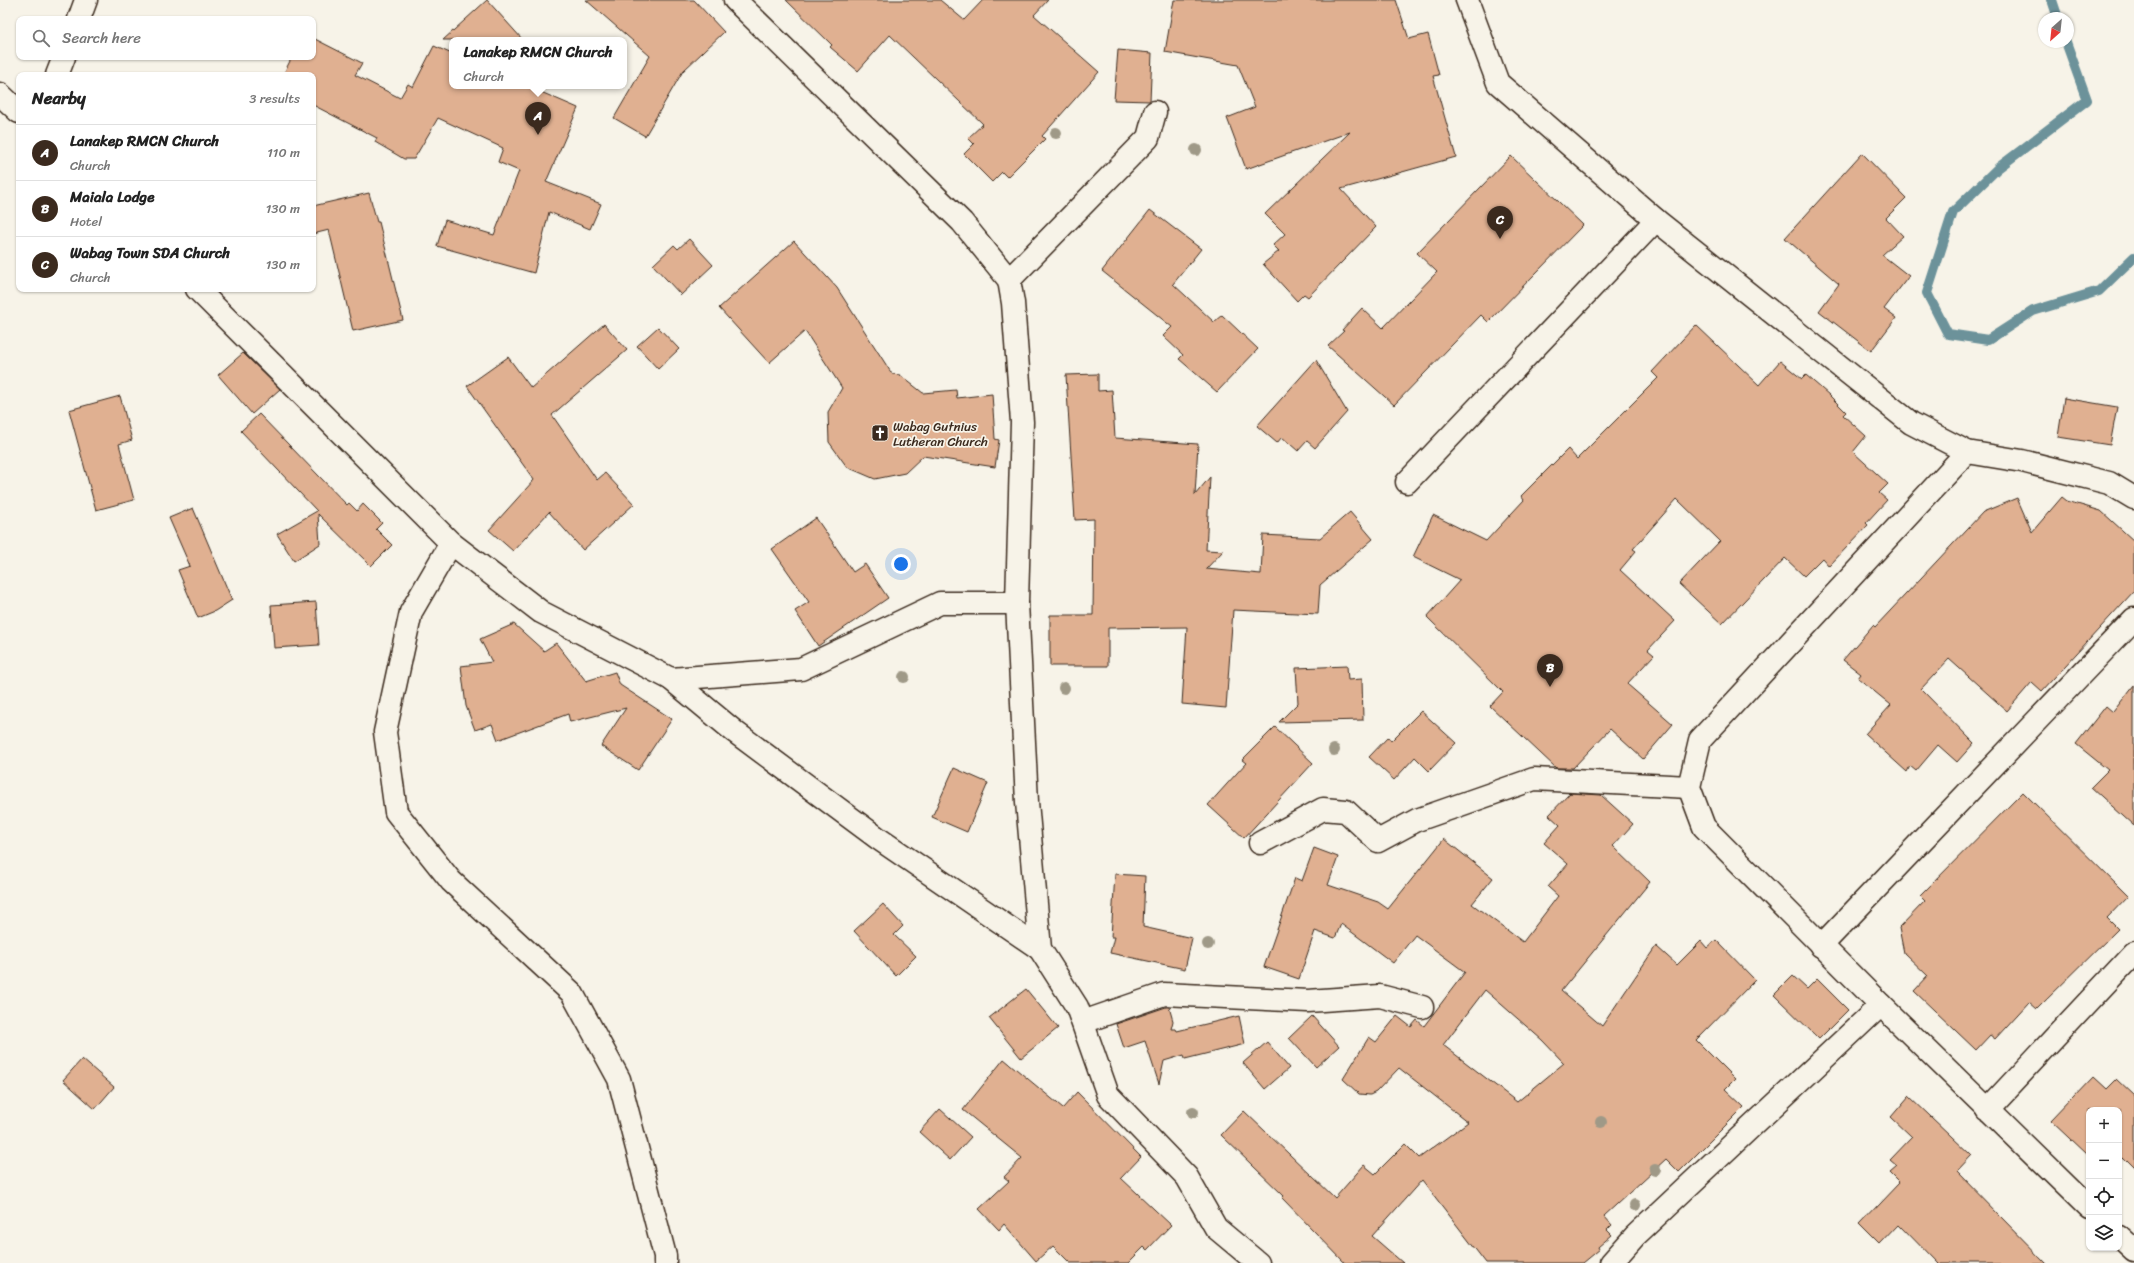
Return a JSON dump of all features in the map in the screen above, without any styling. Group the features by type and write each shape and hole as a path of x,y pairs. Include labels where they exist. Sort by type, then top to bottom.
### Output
{"street":[{"path":"80,16 86,0"},
{"path":"735,0 962,222 1009,280 1013,302 1022,422 1017,603 1027,802 1040,949"},
{"path":"1468,0 1498,83 1656,220 1911,423 1967,452 2022,460 2109,483 2134,498"},
{"path":"58,72 63,60"},
{"path":"0,94 16,109"},
{"path":"1009,280 1148,138 1155,112"},
{"path":"1407,482 1656,220"},
{"path":"199,292 451,543 541,612 670,680 735,732 878,840 1040,949 1077,1007 1108,1095 1187,1177 1216,1228 1258,1263"},
{"path":"1967,452 1700,740 1689,787 1704,827 1821,946 2086,1205"},
{"path":"451,543 412,612 385,732 396,812 451,881 572,993 619,1079 665,1256 665,1263"},
{"path":"670,680 801,669 940,603 1017,603"},
{"path":"1821,946 2134,619"},
{"path":"1260,843 1323,809 1346,811 1378,841 1417,820 1534,779 1689,787"},
{"path":"1988,1110 2134,953"},
{"path":"1083,1022 1164,994 1308,1001 1380,996 1422,1007"},
{"path":"1611,1263 1635,1236 1881,1005"},
{"path":"2122,1240 2134,1251"}],"building":[{"path":"487,0 520,37 449,37 449,40 443,40"},
{"path":"586,0 694,0 724,32 683,71 645,136 614,118 650,56"},
{"path":"786,0 940,0 964,20 983,0 1048,0 1034,15 1099,72 1042,136 1045,139 1007,177 1002,172 992,182 964,154 974,144 968,138 983,124 890,35 858,71 830,47 832,45"},
{"path":"1174,0 1396,0 1409,39 1428,34 1439,75 1433,76 1456,157 1341,189 1376,227 1308,297 1304,294 1297,301 1263,264 1279,251 1273,245 1285,234 1265,214 1350,132 1246,169 1227,118 1255,107 1238,65 1165,52"},
{"path":"316,40 362,63 355,75 400,98 408,84 413,87 434,46 449,53 449,89 534,89 578,108 546,182 601,204 590,229 549,212 534,273 437,246 445,220 494,235 519,171 498,162 503,148 438,118 414,159 404,159 375,142 377,138 316,107 316,72 284,72 290,60 316,60"},
{"path":"1118,50 1152,53 1150,101 1114,100"},
{"path":"1862,153 1906,198 1886,218 1903,236 1882,255 1909,276 1884,309 1896,318 1871,351 1819,311 1839,284 1785,238"},
{"path":"1511,156 1583,225 1488,322 1481,315 1394,405 1328,346 1344,331 1342,330 1362,308 1383,328 1437,272 1417,253"},
{"path":"369,193 377,222 379,222 403,320 353,331 329,230 316,233 316,205"},
{"path":"1150,210 1201,249 1173,284 1214,322 1222,315 1258,349 1217,392 1179,359 1183,355 1163,336 1172,327 1102,271"},
{"path":"689,239 713,265 681,295 653,265 674,245 678,249"},
{"path":"794,241 837,288 892,374 900,375 923,393 956,390 957,398 992,394 995,439 999,440 995,467 923,456 905,473 875,479 847,467 829,442 828,412 842,388 805,331 769,363 719,308"},
{"path":"604,324 627,350 552,415 597,480 605,473 634,504 583,550 549,512 513,551 489,530 534,480 467,386 508,357 531,388"},
{"path":"1696,325 1759,385 1780,361 1802,379 1806,375 1829,395 1846,412 1843,415 1866,436 1853,452 1888,484 1879,493 1887,500 1866,523 1868,525 1829,566 1822,558 1804,576 1785,558 1722,624 1679,584 1720,541 1677,499 1633,549 1636,551 1620,570 1675,621 1648,650 1654,655 1627,684 1673,724 1643,759 1610,729 1573,768 1556,768 1490,706 1503,692 1427,617 1460,580 1413,557 1433,515 1486,541 1524,500 1521,496 1568,449 1577,459 1658,378 1652,372"},
{"path":"658,327 679,349 658,369 637,346"},
{"path":"243,353 280,389 252,414 218,375"},
{"path":"1316,360 1347,412 1315,448 1307,441 1298,451 1282,437 1277,443 1257,426"},
{"path":"1098,374 1098,391 1112,390 1115,438 1198,444 1195,495 1210,477 1206,550 1223,551 1206,569 1261,574 1263,535 1320,538 1350,512 1373,539 1320,585 1318,614 1233,610 1226,708 1182,704 1187,627 1108,628 1108,666 1050,666 1050,615 1093,615 1094,519 1075,520 1066,375"},
{"path":"120,396 132,440 119,444 134,500 96,510 69,410"},
{"path":"2064,398 2117,407 2110,445 2058,437"},
{"path":"259,414 347,505 349,503 357,511 363,504 382,523 376,529 392,545 371,566 318,514 320,544 294,561 277,534 317,511 241,431"},
{"path":"2062,497 2067,501 2101,511 2134,541 2134,591 2042,691 2032,682 2007,711 1949,659 1921,689 1974,743 1957,762 1938,745 1916,771 1910,766 1907,772 1865,734 1891,705 1858,678 1861,674 1843,660 1873,625 1875,627 1983,512 2017,498 2032,532"},
{"path":"193,508 232,600 215,611 198,618 178,570 190,566 169,518"},
{"path":"816,518 853,572 865,564 888,598 818,646 795,611 809,602 772,549"},
{"path":"316,602 319,645 274,648 271,605"},
{"path":"514,624 544,651 556,643 586,681 615,672 620,685 672,719 638,770 601,746 626,708 570,722 568,714 498,740 492,724 475,730 466,706 461,666 492,662 480,639"},
{"path":"1347,666 1348,680 1362,679 1363,720 1279,722 1298,703 1296,668"},
{"path":"2134,685 2134,826 2091,787 2108,770 2076,744 2106,706 2113,712"},
{"path":"1421,711 1456,743 1429,771 1415,757 1394,780 1369,757 1388,737 1391,741"},
{"path":"1275,727 1313,763 1244,838 1208,805 1246,763 1242,760"},
{"path":"954,768 988,783 967,832 932,817"},
{"path":"2023,792 2128,896 2107,918 2118,929 2037,1009 2029,1002 1995,1039 1990,1035 1976,1050 1914,991 1928,976 1904,953 1899,928 1925,901 1920,896"},
{"path":"1570,793 1601,795 1633,824 1613,846 1650,882 1561,991 1602,1026 1656,946 1677,965 1701,941 1707,948 1716,940 1755,980 1696,1040 1735,1079 1725,1089 1744,1107 1679,1172 1666,1159 1604,1216 1612,1225 1607,1230 1612,1235 1598,1247 1599,1249 1582,1263 1486,1263 1422,1180 1372,1236 1403,1263 1345,1263 1282,1198 1284,1196 1221,1135 1244,1111 1335,1198 1364,1165 1375,1174 1405,1144 1419,1158 1468,1122 1399,1068 1376,1092 1370,1095 1359,1094 1343,1079 1369,1037 1376,1042 1397,1016 1411,1027 1417,1020 1424,1026 1465,972 1415,935 1393,963 1341,924 1335,938 1315,931 1299,979 1264,967 1295,878 1302,881 1314,848 1338,857 1328,885 1378,902 1388,909 1444,839 1493,878 1472,904 1523,942 1558,896 1548,887 1568,864 1544,843 1560,825 1549,815","holes":["1485,990 1542,1040 1564,1063 1517,1102 1443,1045"]},
{"path":"1115,874 1145,876 1143,927 1192,938 1185,969 1110,953 1114,937 1111,937"},
{"path":"883,904 903,926 894,935 916,956 896,976 854,931"},
{"path":"1793,976 1807,989 1817,979 1848,1010 1819,1039 1774,995"},
{"path":"1026,989 1058,1028 1021,1058 989,1018"},
{"path":"1169,1007 1173,1021 1171,1029 1176,1029 1177,1031 1239,1016 1245,1044 1185,1059 1184,1055 1164,1061 1159,1084 1145,1041 1124,1048 1116,1024"},
{"path":"1312,1016 1339,1046 1316,1067 1289,1038"},
{"path":"1267,1042 1289,1068 1265,1089 1243,1063"},
{"path":"82,1059 114,1087 95,1109 63,1080"},
{"path":"1004,1059 1063,1108 1077,1092 1141,1157 1121,1178 1171,1225 1147,1250 1144,1247 1128,1263 1070,1263 1053,1246 1036,1261 1004,1224 999,1230 979,1209 1009,1181 1004,1177 1022,1158 963,1110"},
{"path":"2094,1076 2107,1088 2116,1079 2134,1096 2134,1171 2122,1159 2122,1107 2086,1107 2086,1152 2052,1120"},
{"path":"1909,1096 1972,1156 1957,1172 2046,1263 1937,1263 1898,1223 1879,1243 1860,1224 1900,1182 1890,1172 1897,1166 1890,1160 1912,1137 1891,1117"},
{"path":"940,1109 971,1137 950,1160 919,1132"}],"waterway":[{"path":"2052,0 2056,12"},
{"path":"2068,48 2087,100 1998,168 1953,212 1927,293 1948,334 1988,340 2033,311 2099,291 2134,257"}],"place":[{"name":"Lanakep RMCN Church","path":"538,135"},
{"name":"Wabag Town SDA Church","path":"1500,239"},
{"name":"Wabag Gutnius Lutheran Church","path":"880,433"},
{"name":"Maiala Lodge","path":"1550,687"}]}
